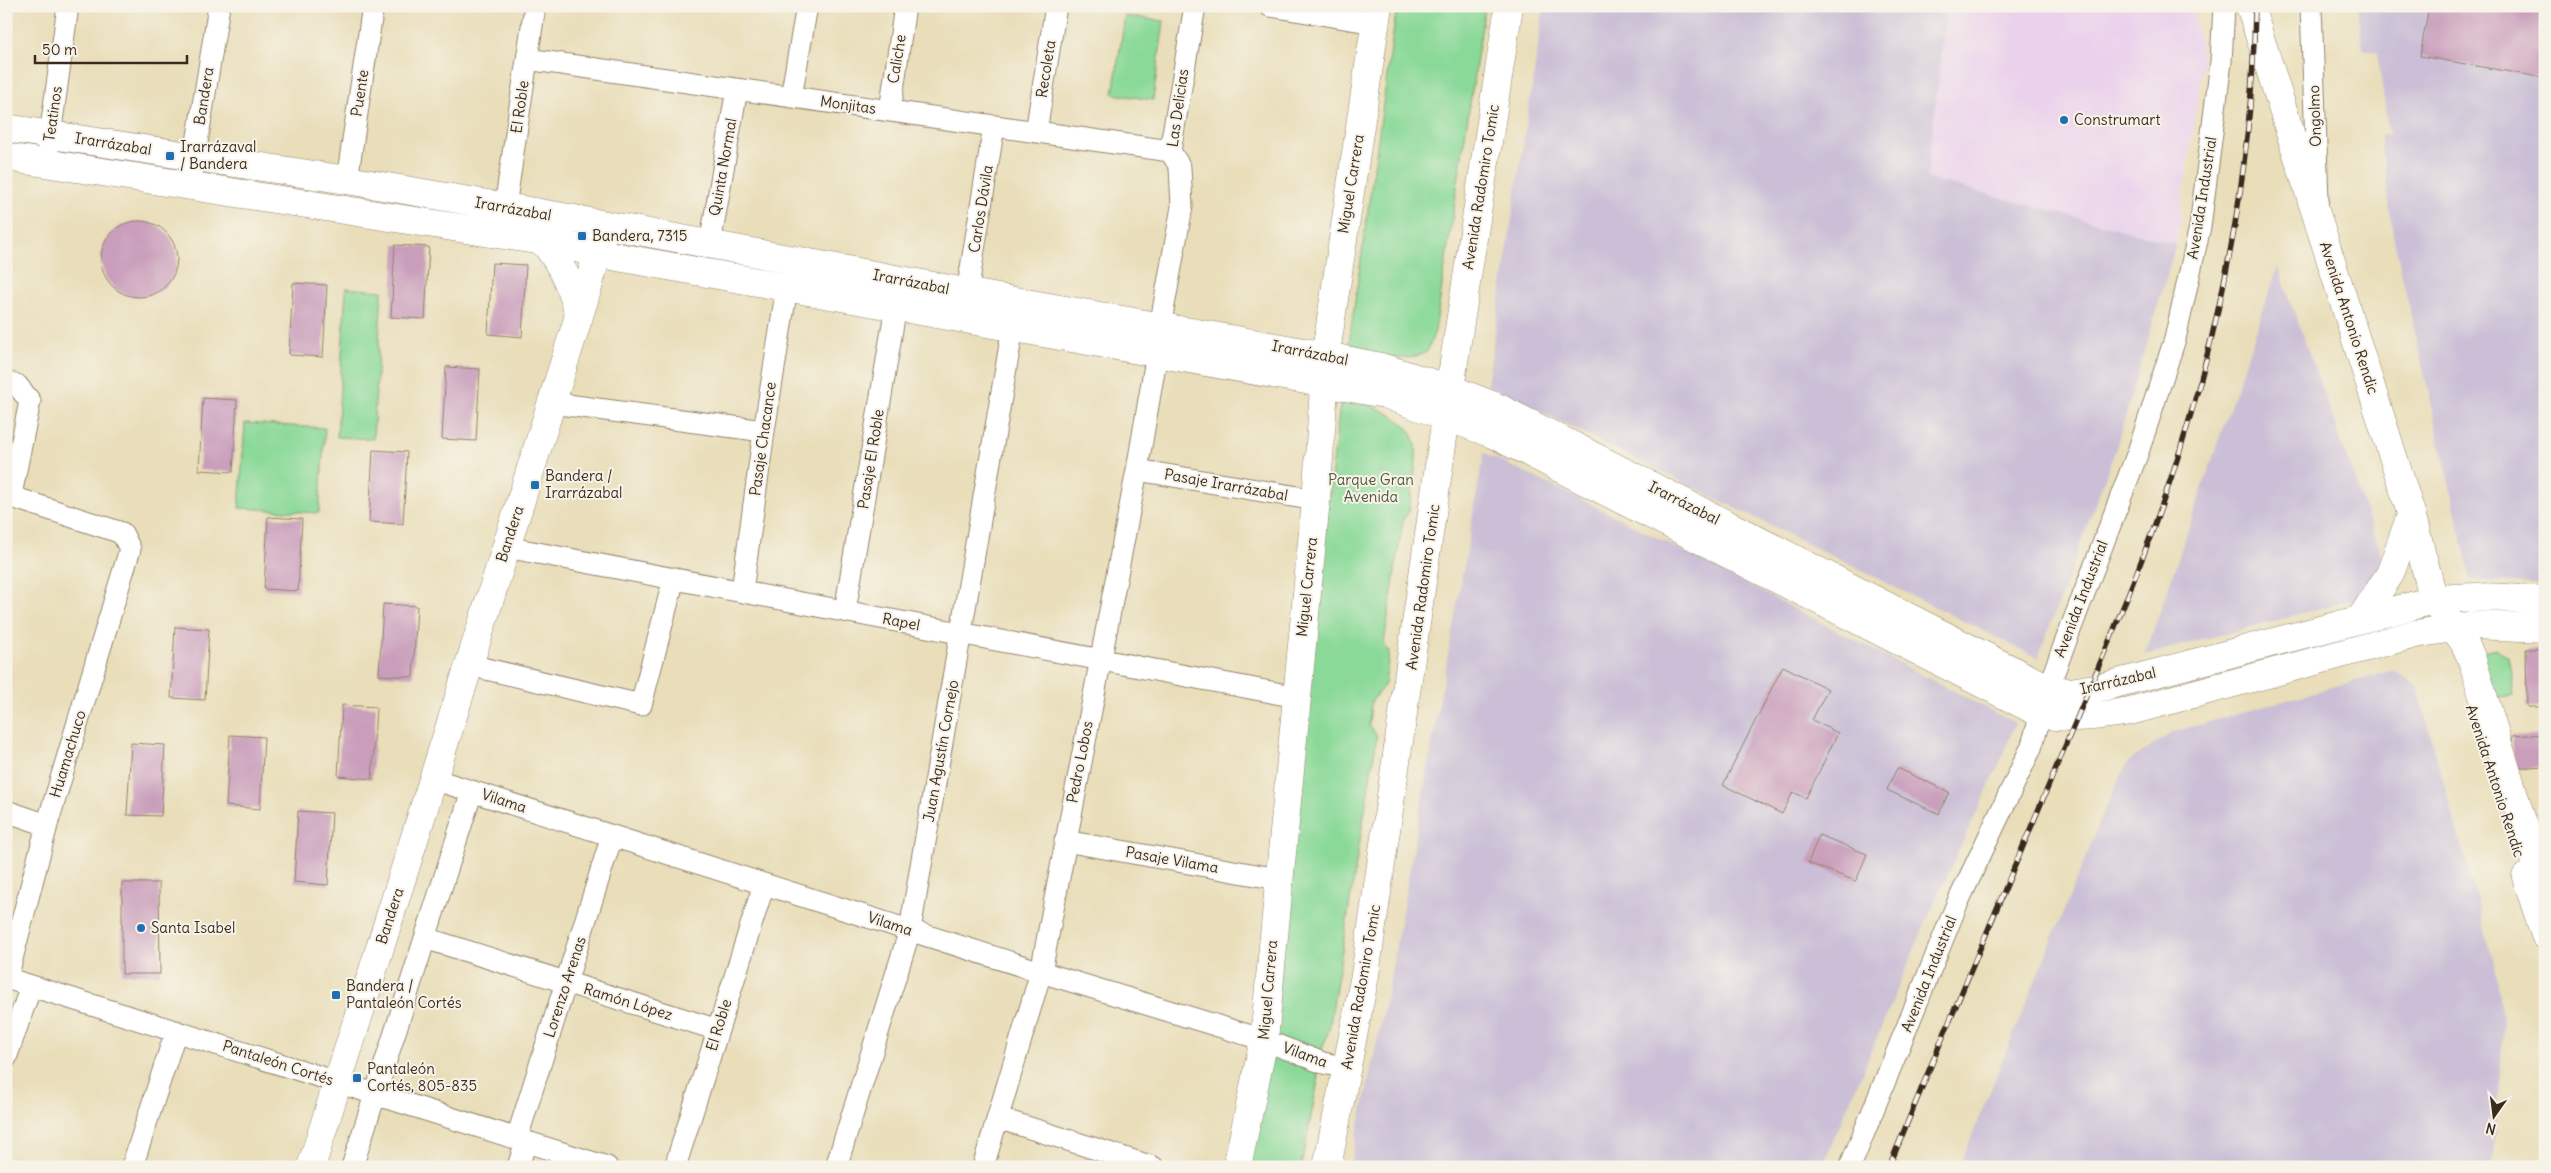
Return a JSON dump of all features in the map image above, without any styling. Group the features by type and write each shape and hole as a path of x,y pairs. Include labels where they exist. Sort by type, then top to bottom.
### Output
{"main road":[{"name":"Avenida Radomiro Tomic","path":"1327,1167 1348,1068 1369,946 1510,6"},
{"name":"Avenida Antonio Rendic","path":"2250,6 2411,513 2434,600 2454,627 2471,657 2545,894"},
{"name":"Miguel Carrera","path":"1237,1167 1264,1040 1316,500 1326,356 1377,15"},
{"name":"Irarrázabal","path":"6,128 347,180 710,244 967,293 1324,382 1385,394 1499,408 2076,718 2130,711 2415,634 2454,627 2508,625 2545,628"},
{"name":"Irarrázabal","path":"6,157 543,241 599,253 1013,327 1326,356 1381,367 1449,403"},
{"name":"Bandera","path":"311,1167 599,253 604,226"},
{"path":"543,241 564,270 573,293 579,317"},
{"path":"2361,618 2390,574 2411,513"},
{"name":"Irarrázabal","path":"2046,702 2070,692 2107,686 2434,600 2465,596 2502,596 2545,601"},
{"name":"Avenida Antonio Rendic","path":"2454,627 2454,645 2458,666 2545,935"}],"street":[{"name":"Teatinos","path":"46,163 68,6"},
{"name":"Bandera","path":"190,186 219,6"},
{"name":"Puente","path":"347,180 373,6"},
{"name":"El Roble","path":"505,207 534,6"},
{"path":"791,97 807,6"},
{"name":"Caliche","path":"890,111 905,6"},
{"name":"Recoleta","path":"1036,132 1056,6"},
{"name":"Las Delicias","path":"1158,340 1182,207 1180,167 1170,151 1195,6"},
{"path":"1270,6 1377,15"},
{"name":"Avenida Industrial","path":"1850,1167 1957,904 2031,748 2054,672 2138,452 2175,339 2200,227 2221,62 2224,6"},
{"name":"Ongolmo","path":"2311,6 2320,226"},
{"name":"Monjitas","path":"527,59 1170,151"},
{"name":"Quinta Normal","path":"710,244 737,89"},
{"name":"Carlos Dávila","path":"967,293 994,126"},
{"name":"Pasaje Chacance","path":"742,591 764,431 787,287"},
{"name":"Pasaje El Roble","path":"845,611 896,306"},
{"name":"Juan Agustín Cornejo","path":"836,1167 910,930 1013,327"},
{"name":"Pedro Lobos","path":"983,1167 1041,972 1136,470 1158,340"},
{"path":"8,495 30,401 12,383"},
{"path":"552,403 764,431"},
{"name":"Pasaje Irarrázabal","path":"1136,470 1316,500"},
{"name":"Huamachuco","path":"6,978 47,825 130,549 122,533 8,495"},
{"name":"Rapel","path":"506,547 1297,697"},
{"path":"469,665 641,705 674,578"},
{"name":"Vilama","path":"433,779 1041,972 1264,1040 1323,1062 1348,1068"},
{"path":"352,1167 472,791"},
{"path":"6,811 47,825"},
{"name":"Lorenzo Arenas","path":"518,1167 521,1140 566,983 612,836"},
{"name":"Pasaje Vilama","path":"1065,841 1278,879"},
{"name":"El Roble","path":"675,1167 764,884"},
{"name":"Ramón López","path":"425,938 718,1030"},
{"name":"Pantaleón Cortés","path":"6,978 607,1167"},
{"path":"6,1058 31,986"},
{"path":"132,1167 176,1031"},
{"path":"998,1118 1153,1167"}],"shaded area":[{"path":"1544,6 1947,6 1927,178 2176,244 2116,448 2038,658 1487,385"},
{"name":"Construmart","path":"1947,6 2193,6 2203,62 2176,244 1927,178"},
{"path":"2357,6 2545,6 2545,585 2471,580 2394,240 2380,136 2389,134 2377,53 2363,49"},
{"path":"2278,267 2385,564 2364,591 2352,600 2145,655"},
{"path":"1484,453 1617,517 2015,723 2003,756 1929,915 1822,1167 1350,1167 1388,990"},
{"path":"2393,670 2417,687 2496,970 2504,1025 2492,1167 1959,1167 2114,788 2129,761 2173,732"}],"green space":[{"path":"1397,6 1485,6 1435,331 1427,352 1406,358 1388,357 1349,343"},
{"path":"1125,16 1164,21 1153,100 1113,94"},
{"path":"346,288 382,291 373,439 337,437"},
{"name":"Parque Gran Avenida","path":"1354,400 1392,416 1408,428 1416,446 1414,478 1409,511 1403,520 1384,643 1389,653 1385,684 1371,702 1369,725 1377,736 1329,1030 1317,1062 1318,1081 1301,1167 1248,1167 1340,404"},
{"path":"245,423 325,428 319,513 239,508"},
{"path":"2497,649 2508,656 2514,695 2494,699 2479,653"}],"building":[{"path":"2429,6 2545,6 2545,78 2420,56"},
{"path":"132,221 146,221 160,227 171,238 177,252 174,274 166,286 146,297 132,297 118,291 107,280 101,266 101,252 107,238 118,227"},
{"path":"395,245 429,247 425,319 391,317"},
{"path":"492,263 526,265 522,337 488,334"},
{"path":"293,283 327,285 323,357 289,355"},
{"path":"446,367 480,369 476,441 442,439"},
{"path":"203,398 237,400 233,472 199,470"},
{"path":"373,450 407,452 403,524 369,522"},
{"path":"268,517 302,519 298,591 264,589"},
{"path":"383,604 417,606 413,677 379,675"},
{"path":"175,627 209,629 205,700 171,698"},
{"path":"2526,649 2545,649 2545,707 2527,707"},
{"path":"1783,666 1828,689 1812,720 1838,733 1806,798 1793,792 1782,814 1723,785"},
{"path":"342,705 376,707 372,779 338,776"},
{"path":"2545,734 2545,766 2514,768 2512,736"},
{"path":"230,735 264,737 260,809 226,806"},
{"path":"131,743 165,745 161,816 127,815"},
{"path":"1897,768 1949,792 1939,814 1887,790"},
{"path":"298,811 332,813 328,885 294,882"},
{"path":"1819,835 1867,854 1856,881 1808,863"},
{"name":"Santa Isabel","path":"122,883 159,883 160,974 122,974"}],"railway":[{"path":"1889,1167 2108,645 2143,557 2174,469 2203,373 2227,270 2244,165 2253,59 2255,6"}],"place":[{"name":"Construmart","path":"2064,120"},
{"name":"Irarrázaval / Bandera","path":"170,156"},
{"name":"Bandera, 7315","path":"582,236"},
{"name":"Bandera / Irarrázabal","path":"535,485"},
{"name":"Santa Isabel","path":"141,928"},
{"name":"Bandera / Pantaleón Cortés","path":"336,995"},
{"name":"Pantaleón Cortés, 805-835","path":"357,1078"}]}
